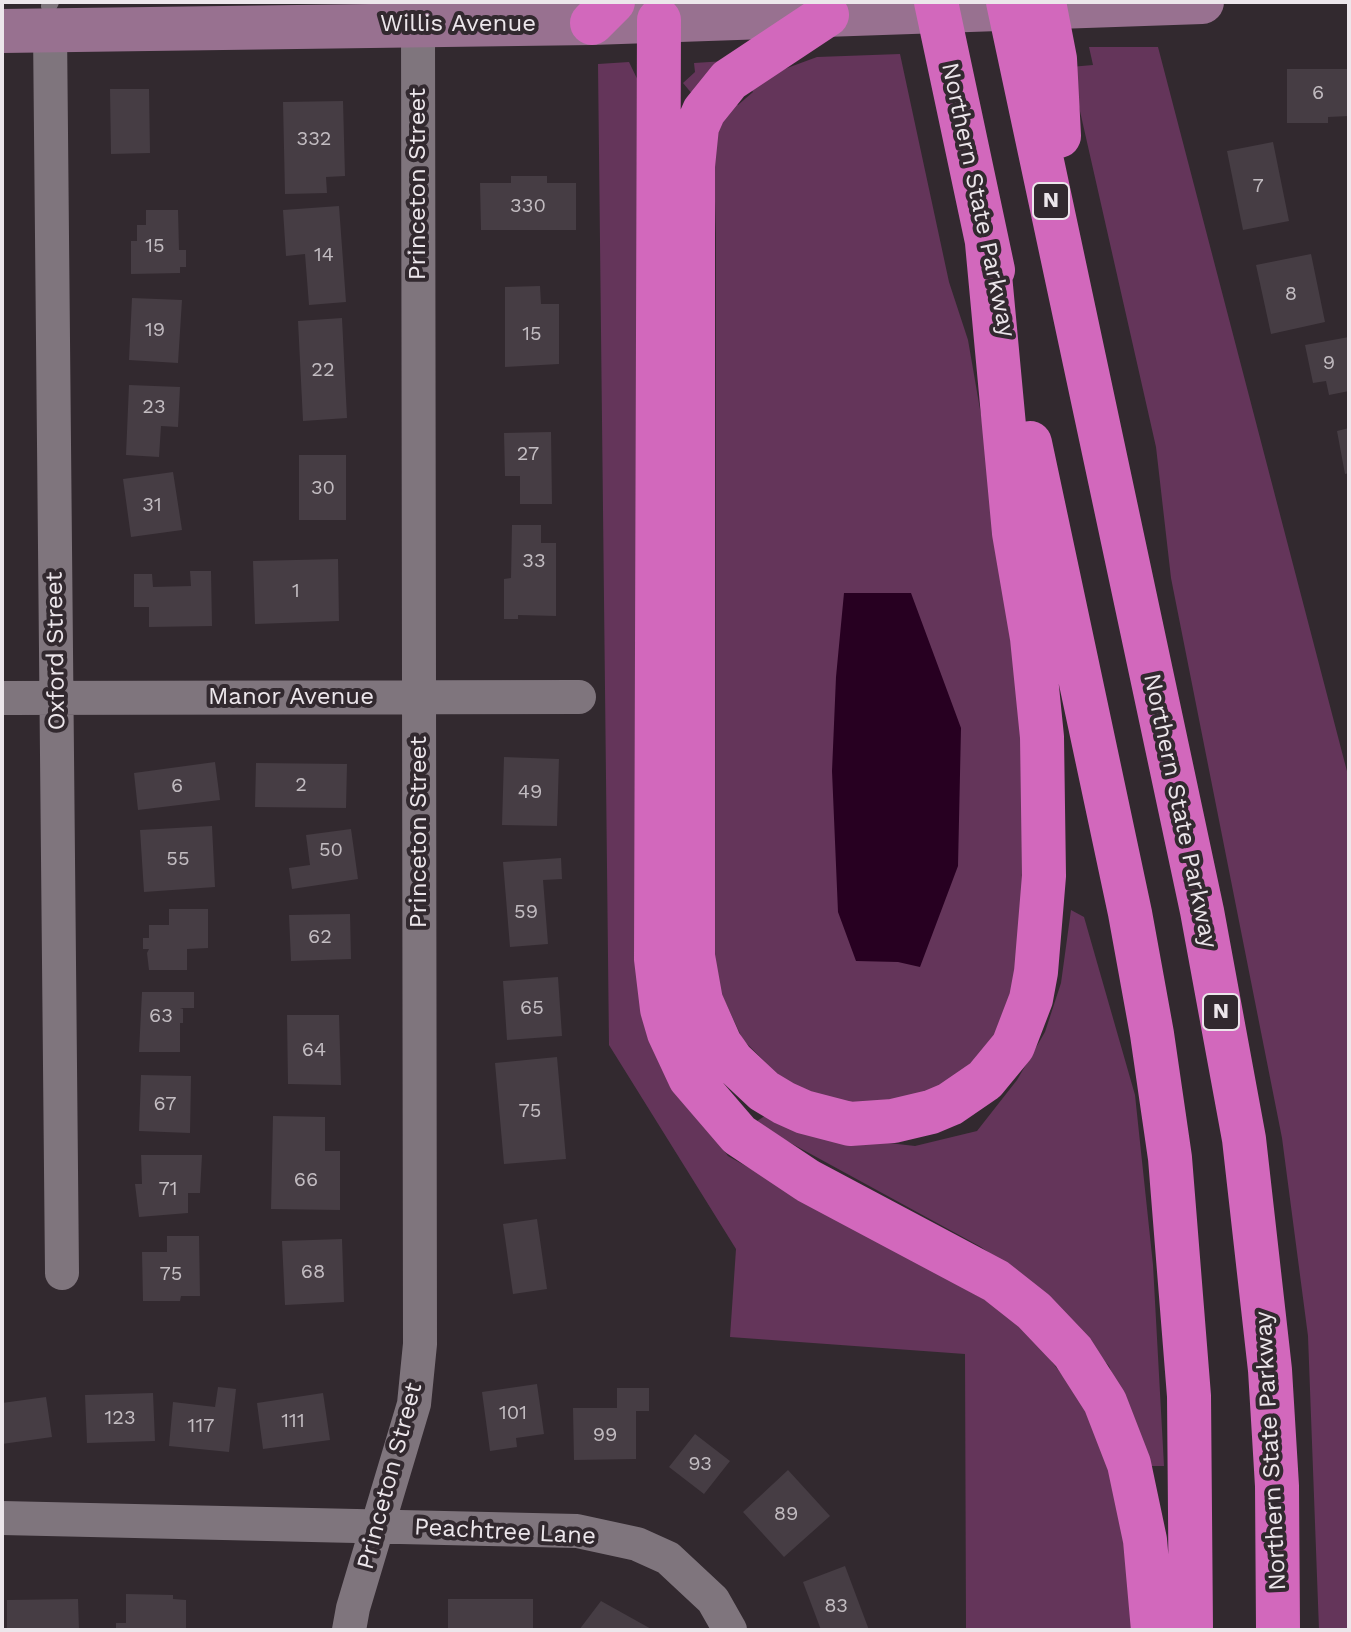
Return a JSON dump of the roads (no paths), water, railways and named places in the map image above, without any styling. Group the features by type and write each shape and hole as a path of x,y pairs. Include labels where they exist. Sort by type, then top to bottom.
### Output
{"highway":[{"name":"Northern State Parkway","path":"936,2 1104,786 1152,1034 1170,1158 1189,1396 1191,1630"},
{"path":"1008,2 1047,129"},
{"path":"1044,2 1055,59 1047,129"},
{"path":"827,15 729,80 704,111 697,127 693,166 693,956 701,1001 720,1044 732,1061 764,1091 784,1103 804,1112 850,1124 872,1124 922,1115 950,1104 985,1080 1013,1046 1031,999 1036,972 1044,876 1042,737 1032,638 1014,533 987,243"},
{"path":"659,20 656,959 662,1009 669,1033 690,1078 739,1135 808,1181 996,1281 1034,1311 1073,1352 1105,1402 1129,1464 1145,1540 1153,1630"},
{"name":"Northern State Parkway","path":"1047,129 1065,270 1202,911 1244,1139 1270,1370 1277,1486 1278,1630"}],"main road":[{"name":"Willis Avenue","path":"2,31 49,10 411,17 602,12 659,20 1202,2"}],"street":[{"name":"Oxford Street","path":"49,10 62,1273"},
{"name":"Princeton Street","path":"349,1630 414,1404 420,1344 419,696 411,17"},
{"name":"Manor Avenue","path":"2,698 579,697"},
{"name":"Peachtree Lane","path":"2,1518 577,1531 637,1544 668,1558 713,1600 730,1630"}]}
